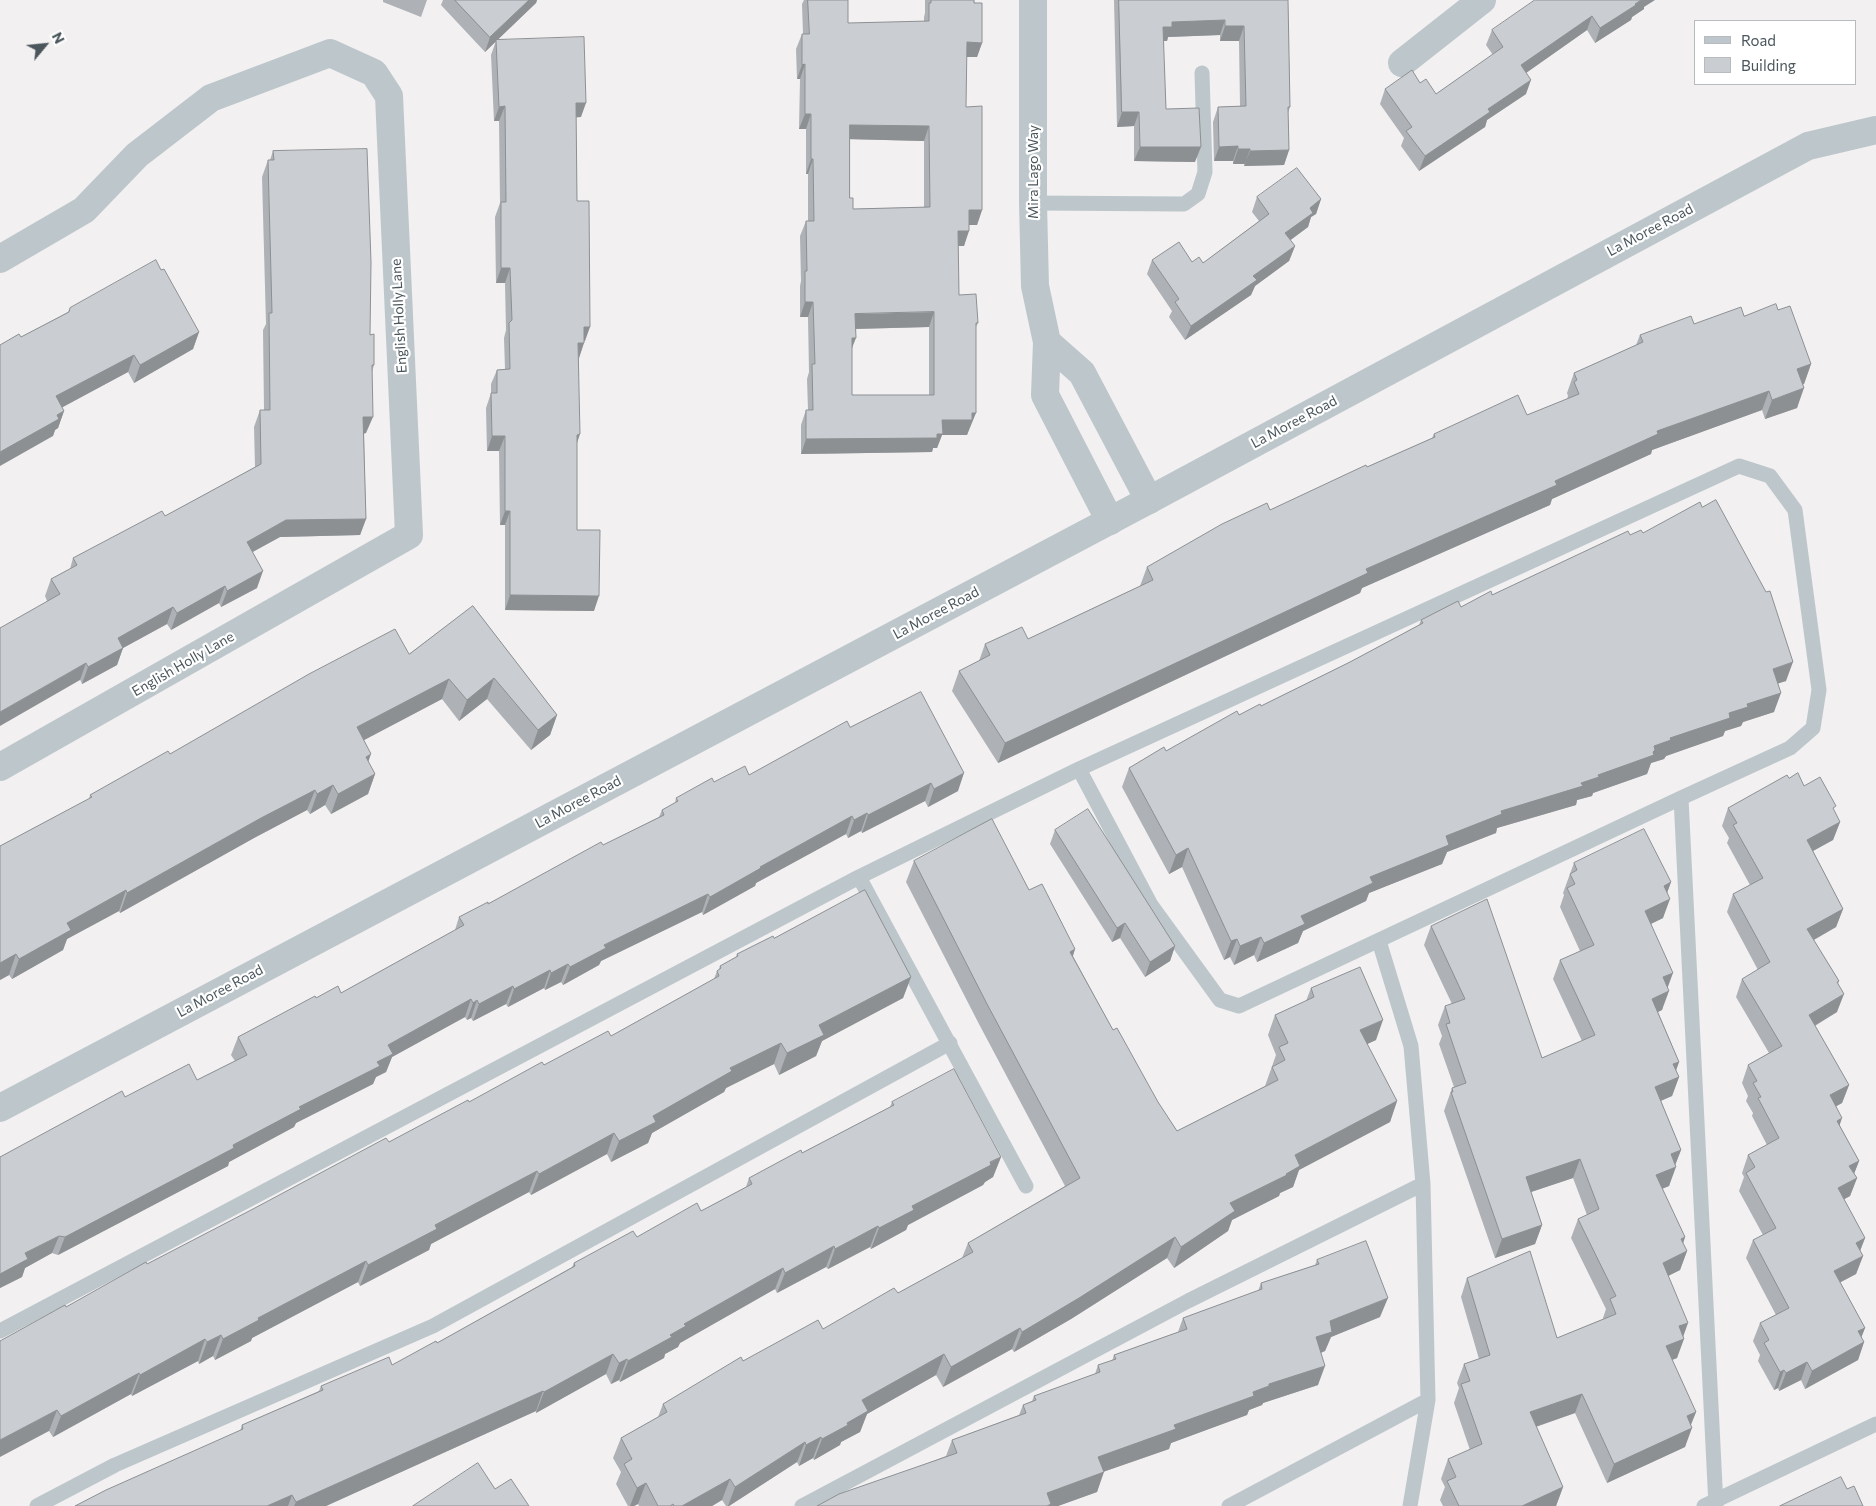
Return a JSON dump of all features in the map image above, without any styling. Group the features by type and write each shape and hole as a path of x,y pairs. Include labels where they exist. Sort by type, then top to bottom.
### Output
{"street":[{"name":"Mira Lago Way","path":"1033,0 1035,286 1047,342 1045,395 1110,521"},
{"path":"1402,63 1482,0"},
{"name":"English Holly Lane","path":"0,259 84,210 137,155 211,98 330,53 374,73 389,96 409,535 0,767"},
{"name":"La Moree Road","path":"0,1108 1110,521 1808,146 1876,130"},
{"path":"1047,342 1082,372 1149,500"}],"lane":[{"path":"1033,203 1184,204 1198,194 1205,172 1202,73"},
{"path":"0,1331 859,877 1079,769 1739,466 1770,476 1796,510 1819,690 1813,728 1790,748 1239,1006 1220,1000 1151,905 1079,769"},
{"path":"1681,798 1712,1504 1876,1424"},
{"path":"859,877 950,1042 1026,1186"},
{"path":"1379,941 1411,1046 1422,1184 1428,1400 1410,1506"},
{"path":"37,1506 115,1465 433,1326 950,1042"},
{"path":"802,1506 1188,1300 1422,1184"},
{"path":"1229,1506 1428,1400"}],"building":[{"path":"455,0 529,0 490,37"},
{"path":"808,0 848,0 848,23 929,21 929,3 931,3 931,0 974,0 974,3 982,3 982,43 967,42 966,107 982,106 982,210 969,210 969,231 958,231 959,295 976,294 978,323 976,323 976,413 972,413 972,420 942,420 943,434 937,434 937,438 806,439 806,410 813,410 812,364 815,364 813,302 805,302 805,271 807,271 806,221 814,221 811,114 805,114 805,64 802,65 802,34 809,34","holes":["850,125 929,126 930,207 853,209 853,198 850,198","934,312 934,395 852,395 852,338 856,338 855,314"]},
{"path":"1119,0 1288,0 1289,150 1250,151 1250,149 1238,149 1238,146 1219,147 1218,107 1246,106 1244,26 1225,26 1225,20 1172,22 1172,27 1163,27 1166,109 1199,108 1201,147 1140,147 1139,112 1122,112"},
{"path":"1535,0 1641,0 1600,28 1592,16 1521,65 1531,80 1488,109 1490,112 1425,156 1406,131 1412,127 1385,89 1412,70 1420,83 1426,79 1436,94 1503,47 1492,30"},
{"path":"584,37 586,103 576,103 577,201 589,201 590,327 584,327 584,343 578,343 580,434 577,435 577,530 600,530 599,596 510,595 510,511 505,511 505,436 492,436 491,393 497,393 497,370 510,369 509,323 512,320 510,268 501,268 501,202 506,202 505,106 499,107 496,40"},
{"path":"367,149 371,262 370,335 374,334 374,365 372,365 373,417 363,417 366,519 286,520 247,542 263,571 227,591 225,586 177,613 173,607 118,638 123,648 88,667 86,663 0,712 0,628 60,594 51,579 77,565 73,558 162,511 165,516 261,464 260,410 270,410 269,313 272,313 268,160 274,160 273,151"},
{"path":"1297,168 1321,199 1310,208 1313,213 1285,233 1295,246 1253,276 1257,280 1191,326 1175,302 1179,299 1152,260 1179,242 1192,262 1199,257 1203,263 1269,214 1257,197"},
{"path":"156,260 161,270 164,269 199,332 140,365 134,355 56,396 64,411 57,415 59,419 0,452 0,345 19,334 21,337 69,312 70,308"},
{"path":"1776,304 1778,310 1790,306 1811,364 1797,369 1804,388 1772,400 1769,391 1657,431 1658,434 1555,481 1557,485 1366,569 1368,573 1005,743 959,671 990,655 985,644 1022,627 1028,639 1153,580 1147,567 1222,524 1267,503 1270,510 1366,465 1367,467 1435,437 1434,434 1518,395 1527,415 1579,394 1574,382 1577,380 1574,373 1643,342 1640,335 1691,316 1694,324 1741,307 1744,316"},
{"path":"1716,500 1766,592 1770,591 1793,662 1773,669 1781,693 1747,704 1748,707 1729,713 1730,718 1670,738 1671,740 1654,746 1654,755 1598,775 1599,777 1581,783 1583,786 1501,811 1502,814 1446,836 1449,845 1370,877 1373,883 1301,916 1305,924 1264,943 1261,937 1240,946 1237,939 1231,941 1188,848 1176,855 1129,768 1164,747 1166,751 1237,711 1239,715 1260,704 1261,706 1350,662 1423,623 1421,620 1458,601 1461,607 1491,591 1492,595 1628,531 1630,535 1641,530 1643,533 1700,502 1702,507"},
{"path":"473,606 557,715 538,730 494,678 467,700 449,679 357,727 371,754 366,757 375,774 338,794 333,785 317,794 315,790 127,893 126,890 67,923 71,930 19,959 16,954 0,963 0,846 92,797 90,795 168,751 170,754 309,674 395,629 409,654"},
{"path":"921,692 964,773 934,789 931,783 868,815 867,813 854,820 852,816 710,897 708,894 604,945 606,948 570,967 568,964 551,973 550,970 514,989 513,986 479,1004 477,1000 473,1003 471,999 388,1045 393,1054 377,1062 380,1066 299,1107 301,1109 233,1145 234,1148 65,1237 59,1236 25,1253 28,1259 0,1274 0,1157 122,1091 125,1097 189,1064 197,1080 247,1055 238,1037 315,996 316,998 338,986 341,993 464,925 459,917 488,902 488,904 601,842 603,845 664,815 662,810 678,801 676,798 712,778 714,782 745,766 749,775 847,721 850,727"},
{"path":"1798,773 1804,786 1820,777 1836,806 1833,808 1840,822 1807,840 1843,909 1807,929 1839,981 1837,982 1844,994 1809,1015 1849,1085 1830,1095 1842,1118 1837,1121 1859,1161 1849,1166 1857,1178 1838,1188 1865,1238 1856,1243 1863,1256 1834,1271 1865,1328 1858,1331 1864,1342 1812,1371 1807,1362 1786,1373 1784,1370 1780,1372 1764,1343 1769,1340 1760,1323 1789,1308 1753,1240 1776,1228 1746,1173 1755,1167 1748,1155 1779,1138 1758,1098 1761,1097 1753,1083 1757,1081 1748,1065 1782,1046 1742,979 1770,962 1733,894 1763,878 1733,825 1737,823 1728,808 1787,775 1789,778"},
{"path":"1088,809 1175,946 1150,962 1125,923 1117,928 1055,830"},
{"path":"992,819 1029,890 1042,884 1075,949 1070,952 1113,1030 1117,1028 1158,1102 1177,1131 1278,1080 1272,1067 1285,1060 1279,1047 1288,1043 1275,1015 1314,997 1311,988 1360,967 1383,1020 1360,1030 1397,1101 1295,1155 1300,1166 1287,1175 1230,1203 1235,1211 1181,1247 1175,1237 1022,1332 1020,1328 951,1367 944,1354 862,1400 868,1411 847,1423 848,1425 822,1439 821,1437 806,1445 805,1442 735,1487 730,1479 682,1506 674,1506 673,1504 670,1506 658,1506 646,1483 637,1488 624,1464 632,1459 621,1438 667,1412 663,1404 741,1357 743,1361 818,1320 823,1329 894,1288 898,1293 973,1252 968,1243 1080,1178 987,1004 914,861"},
{"path":"1644,829 1671,882 1664,886 1670,899 1645,911 1673,973 1663,977 1669,991 1652,999 1679,1062 1673,1064 1679,1077 1655,1087 1681,1150 1671,1154 1676,1167 1656,1175 1685,1237 1681,1239 1687,1251 1663,1263 1688,1323 1679,1326 1684,1339 1666,1346 1696,1412 1687,1416 1692,1428 1614,1464 1582,1394 1530,1412 1563,1487 1522,1506 1459,1506 1447,1481 1456,1477 1448,1459 1482,1444 1461,1384 1470,1381 1464,1364 1490,1355 1467,1278 1530,1251 1557,1338 1616,1314 1610,1299 1616,1296 1578,1219 1599,1209 1580,1159 1526,1177 1542,1225 1502,1239 1451,1092 1453,1092 1452,1088 1466,1083 1446,1024 1450,1023 1445,1006 1465,999 1431,926 1487,899 1542,1058 1595,1035 1560,960 1594,945 1567,888 1575,884 1570,874 1577,870 1574,863"},
{"path":"865,890 911,977 819,1025 824,1035 787,1053 781,1043 730,1068 732,1071 653,1116 656,1122 619,1141 614,1133 539,1174 537,1171 435,1225 437,1229 368,1265 366,1261 258,1318 259,1320 223,1339 221,1335 207,1342 205,1339 61,1416 57,1410 0,1440 0,1341 65,1305 66,1307 146,1262 147,1264 386,1138 389,1142 468,1100 469,1102 542,1062 544,1065 608,1031 611,1036 719,976 717,971 721,968 720,966 738,956 737,954 773,936 774,938"},
{"path":"954,1069 1001,1157 990,1162 991,1165 912,1206 914,1210 879,1228 878,1226 835,1249 834,1246 785,1273 783,1268 684,1324 686,1326 670,1335 672,1337 628,1361 627,1359 619,1363 613,1354 544,1392 296,1502 292,1495 267,1506 75,1506 106,1490 243,1429 242,1425 323,1390 321,1386 389,1357 392,1365 436,1341 437,1343 575,1266 574,1263 633,1231 637,1237 697,1203 701,1211 752,1184 749,1178 801,1150 802,1153 894,1105 892,1102"},
{"path":"1366,1241 1388,1298 1330,1321 1332,1332 1316,1337 1325,1366 1269,1384 1269,1386 1253,1392 1254,1396 1174,1425 1176,1429 1098,1457 1104,1472 1047,1493 1051,1504 1047,1506 817,1506 839,1494 957,1453 952,1440 1026,1413 1023,1405 1036,1400 1034,1396 1100,1372 1098,1365 1116,1359 1114,1355 1187,1329 1183,1318 1262,1289 1261,1283 1319,1264 1317,1260"},
{"path":"478,1463 495,1489 511,1479 529,1506 413,1506"},
{"path":"1841,1477 1847,1489 1854,1486 1863,1506 1780,1506"}]}
